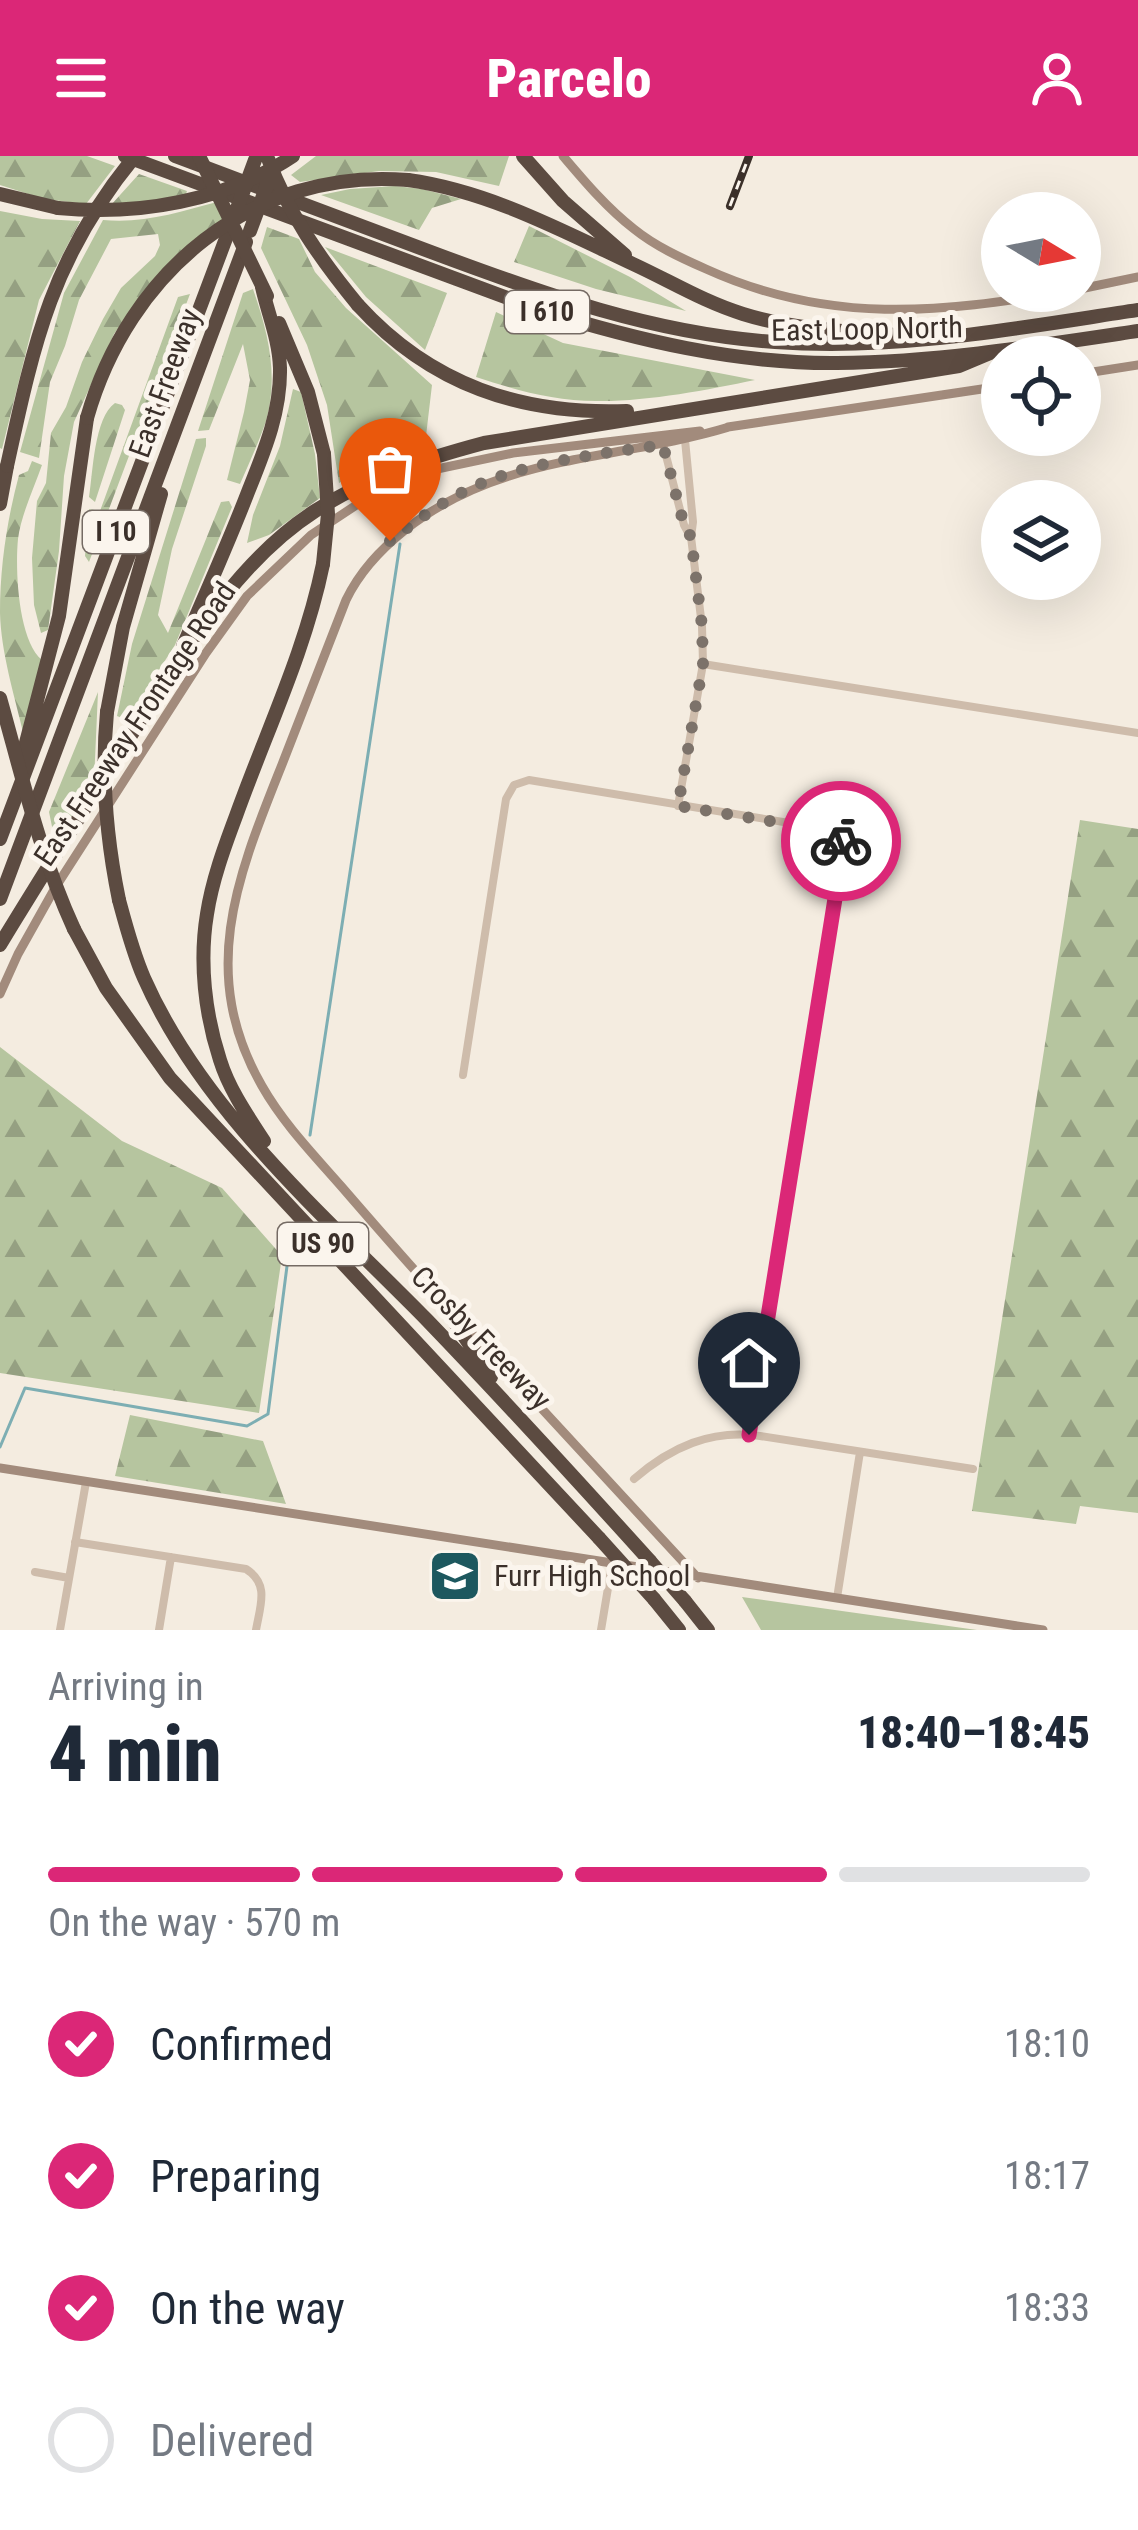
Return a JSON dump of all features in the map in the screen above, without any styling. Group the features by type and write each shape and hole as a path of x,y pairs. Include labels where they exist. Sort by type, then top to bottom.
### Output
{"highway":[{"name":"East Loop North","path":"125,156 607,331 700,351 786,360 836,363 981,354"},
{"path":"0,504 32,355 53,291 86,223 135,156"},
{"name":"East Loop North","path":"175,156 543,293 700,333 829,344 949,337 1138,310"},
{"path":"200,156 308,392 324,454 328,514 323,564 304,641 224,849 205,936 207,1006 220,1063 241,1105 302,1193"},
{"path":"0,194 58,208 122,210 187,200 244,181 293,156"},
{"path":"523,156 563,201 638,266"},
{"path":"266,159 304,232 358,305 382,330 444,374 521,404 562,411 668,411"},
{"name":"East Freeway","path":"0,838 231,225 266,159"},
{"name":"East Freeway","path":"0,898 250,231 266,159"},
{"path":"0,838 56,632 87,418 106,361 125,326 169,269 224,225 299,191 352,181 408,180 479,195 727,308 825,330 949,337"},
{"path":"162,688 232,534 272,427 280,365 264,292"},
{"name":"East Loop North","path":"1101,336 1138,331"},
{"path":"0,945 224,598 261,556 314,512 369,480 484,443 958,366 981,357"},
{"name":"Crosby Freeway","path":"187,403 123,627 107,712 106,827 119,900 144,978 215,1097 511,1406 708,1630"},
{"name":"Crosby Freeway","path":"0,697 59,896 106,988 170,1078 679,1630"},
{"path":"436,1294 511,1406"}],"main road":[{"path":"563,156 599,198 651,241 734,282 845,308 887,311 981,304"},
{"path":"1101,285 1138,277"},
{"path":"1101,371 1138,365"},
{"path":"698,1578 290,1128 244,1047 230,987 232,906 251,842 358,574 425,514 488,481 543,466 663,445 729,427 981,389"},
{"name":"East Freeway Frontage Road","path":"0,994 55,888 206,653 247,596 333,520 370,496 437,469 513,453 729,427"},
{"path":"3,1468 1043,1630"}],"street":[{"path":"678,806 703,664 685,440"},
{"path":"663,445 691,537"},
{"path":"676,494 689,492"},
{"path":"703,664 1136,733"},
{"path":"463,1075 506,799 514,785 529,780 826,830 841,838 749,1435"},
{"path":"634,1480 669,1452 691,1442 749,1435 973,1469"},
{"path":"837,1598 860,1452"},
{"path":"60,1630 86,1482"},
{"path":"75,1542 246,1569 263,1588 256,1630"},
{"path":"159,1630 171,1557"},
{"path":"601,1630 612,1564"},
{"path":"34,1572 69,1578"}],"green space":[{"path":"0,156 87,156 115,166 86,204 44,199 0,185"},
{"path":"316,156 509,156 499,186 436,172 379,171 300,182 291,175"},
{"path":"139,174 186,194 139,205 111,205"},
{"path":"395,186 461,199 432,208 419,230 321,195 350,189"},
{"path":"217,202 222,221 175,256 144,292 114,334 74,422 48,630 41,633 34,605 32,558 37,501 46,483 51,433 103,319 121,288 155,256 158,234 111,239 79,300 50,382 39,458 20,452 64,293 103,220 147,219"},
{"path":"0,211 80,221 39,300 2,449 0,448"},
{"path":"529,226 630,277 686,311 514,262"},
{"path":"267,227 299,239 315,272 346,308 432,385 426,436 339,483 327,405 307,345 261,248"},
{"path":"325,247 447,293 425,350 366,297"},
{"path":"253,289 267,338 272,387 266,421 240,484 227,480 250,380 243,344 209,430 198,431 243,293"},
{"path":"190,294 89,562 85,556 89,509 100,511 178,297"},
{"path":"496,312 563,343 755,380 615,401 565,399 520,390 476,377"},
{"path":"293,389 301,392 320,498 269,535 247,543 280,446"},
{"path":"115,403 125,410 95,502 89,497 96,446 103,420"},
{"path":"206,438 172,549 158,615 168,633 221,502 229,501 232,507 175,645 127,720 117,716 132,644 196,439"},
{"path":"32,461 42,465 20,530 18,585 28,637 42,660 23,732 8,673 0,595 19,475 28,471"},
{"path":"98,692 94,782 55,841 49,812"},
{"path":"1080,820 1138,829 1138,1513 1080,1506 1076,1524 972,1511"},
{"path":"0,1047 122,1141 222,1188 282,1256 259,1413 0,1373"},
{"path":"130,1415 263,1441 286,1504 115,1476"},
{"path":"742,1597 977,1630 761,1630"}],"waterway":[{"path":"310,1135 400,544"},
{"path":"0,1447 25,1388 247,1426 268,1414 291,1235"}],"railway":[{"path":"730,206 749,156"}],"way so far":[{"path":"390,541 425,514 488,481 663,445 691,537 702,626 703,664 678,806 826,830 841,841"}],"place":[{"name":"Furr High School","path":"455,1576"}],"route":[{"path":"749,1435 841,841"}]}
